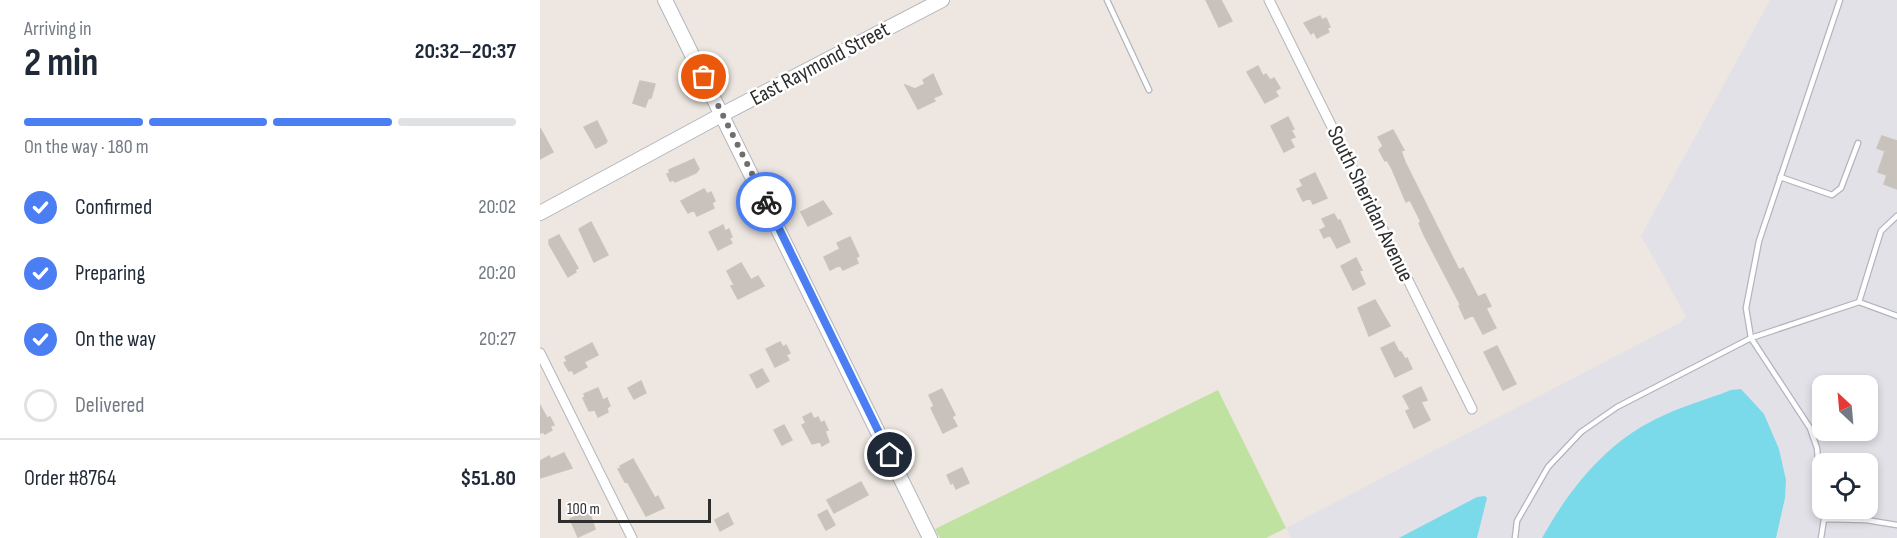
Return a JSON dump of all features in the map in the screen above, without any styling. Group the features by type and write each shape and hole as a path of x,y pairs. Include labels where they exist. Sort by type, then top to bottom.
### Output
{"main road":[{"path":"665,0 930,538"},
{"name":"East Raymond Street","path":"540,213 723,114 942,0"}],"street":[{"name":"South Sheridan Avenue","path":"1269,0 1472,409"},
{"path":"540,353 632,538"}],"lane":[{"path":"1107,0 1149,90"},
{"path":"1818,453 1810,428 1750,338 1746,308 1759,241 1840,0"},
{"path":"1780,177 1832,195 1841,188 1858,143"},
{"path":"1859,302 1881,231 1897,216"},
{"path":"1515,538 1517,521 1548,467 1581,432 1617,407 1750,338 1859,302 1897,316"},
{"path":"1821,538 1824,519 1866,520 1897,525"}],"shaded area":[{"path":"1770,0 1897,0 1897,538 1291,538 1286,528 1681,322 1686,316 1641,236"}],"green space":[{"path":"1218,390 1286,528 1266,538 940,538 935,529"}],"water":[{"path":"1741,389 1764,414 1779,449 1786,480 1785,498 1776,538 1542,538 1576,486 1589,470 1619,442 1636,430 1673,411 1731,390"},
{"path":"1477,497 1487,498 1477,538 1399,538"}],"building":[{"path":"1206,0 1221,0 1232,21 1219,27"},
{"path":"1320,16 1322,20 1326,18 1330,27 1327,28 1329,32 1317,38 1314,32 1311,34 1304,23"},
{"path":"1258,66 1263,76 1266,74 1270,80 1274,78 1280,88 1275,91 1278,96 1265,103 1247,72"},
{"path":"933,74 942,94 933,98 935,101 918,109 905,85 915,89 925,84 923,80"},
{"path":"640,81 655,84 651,98 649,97 645,107 633,103"},
{"path":"1288,117 1294,129 1291,130 1295,137 1290,139 1294,147 1284,152 1271,126"},
{"path":"597,121 607,141 596,148 584,127"},
{"path":"540,128 553,152 540,159"},
{"path":"1393,130 1404,150 1401,151 1405,162 1459,270 1463,268 1478,297 1485,294 1491,306 1486,308 1496,328 1483,334 1473,315 1465,319 1459,306 1461,306 1424,235 1419,223 1421,222 1410,200 1406,202 1392,169 1379,150 1383,146 1378,137"},
{"path":"1882,136 1897,141 1897,189 1884,184 1887,175 1878,172 1885,151 1877,148"},
{"path":"694,159 699,169 696,173 675,182 670,181 667,174 670,173 669,170"},
{"path":"1315,173 1327,198 1313,204 1310,198 1303,201 1297,189 1303,186 1300,180"},
{"path":"704,189 707,194 711,192 715,201 712,203 714,208 697,216 694,210 688,213 681,201"},
{"path":"823,201 832,214 808,226 801,212"},
{"path":"1334,214 1338,221 1340,220 1350,242 1337,248 1330,235 1324,238 1320,230 1326,227 1322,219"},
{"path":"591,222 608,255 594,262 579,229"},
{"path":"723,225 725,231 729,229 732,237 729,238 732,243 718,250 709,232"},
{"path":"559,235 578,268 568,277 549,244 549,240"},
{"path":"850,237 859,256 856,258 858,263 843,270 840,265 830,270 824,257 840,249 837,243"},
{"path":"1356,258 1365,284 1353,290 1341,266"},
{"path":"741,263 751,280 758,276 764,286 738,299 727,271"},
{"path":"1375,300 1390,326 1369,336 1358,308"},
{"path":"780,342 783,347 786,345 790,353 786,355 789,360 775,367 766,349"},
{"path":"1394,342 1399,352 1405,359 1407,358 1412,369 1395,377 1381,348"},
{"path":"592,343 598,355 584,362 587,367 574,374 572,370 569,371 564,363 567,361 565,357"},
{"path":"1497,346 1516,384 1503,390 1484,352"},
{"path":"762,369 769,381 757,388 750,375"},
{"path":"641,381 646,393 634,399 628,388"},
{"path":"1421,387 1427,400 1421,402 1430,420 1414,428 1406,411 1410,409 1403,396"},
{"path":"598,388 603,400 607,398 610,406 607,408 608,412 598,417 595,410 589,411 583,398 584,394"},
{"path":"942,389 955,415 952,417 957,426 943,433 931,408 934,406 929,395"},
{"path":"540,405 554,425 550,426 552,430 545,434 540,433"},
{"path":"811,413 814,419 818,417 821,423 824,421 828,430 825,431 829,442 822,446 820,442 812,444 802,425 806,423 803,417"},
{"path":"784,425 792,440 782,445 774,430"},
{"path":"564,453 572,468 540,478 540,461 549,456 551,459"},
{"path":"633,459 655,498 658,496 664,508 646,516 618,469"},
{"path":"962,468 969,483 956,489 947,475"},
{"path":"861,482 868,495 834,513 827,500"},
{"path":"827,510 835,525 826,530 818,515"},
{"path":"586,511 588,515 590,514 595,529 578,537 570,519"},
{"path":"728,513 733,524 720,531 715,520"}],"way so far":[{"path":"704,77 766,202"}],"route":[{"path":"766,202 890,455"}]}
